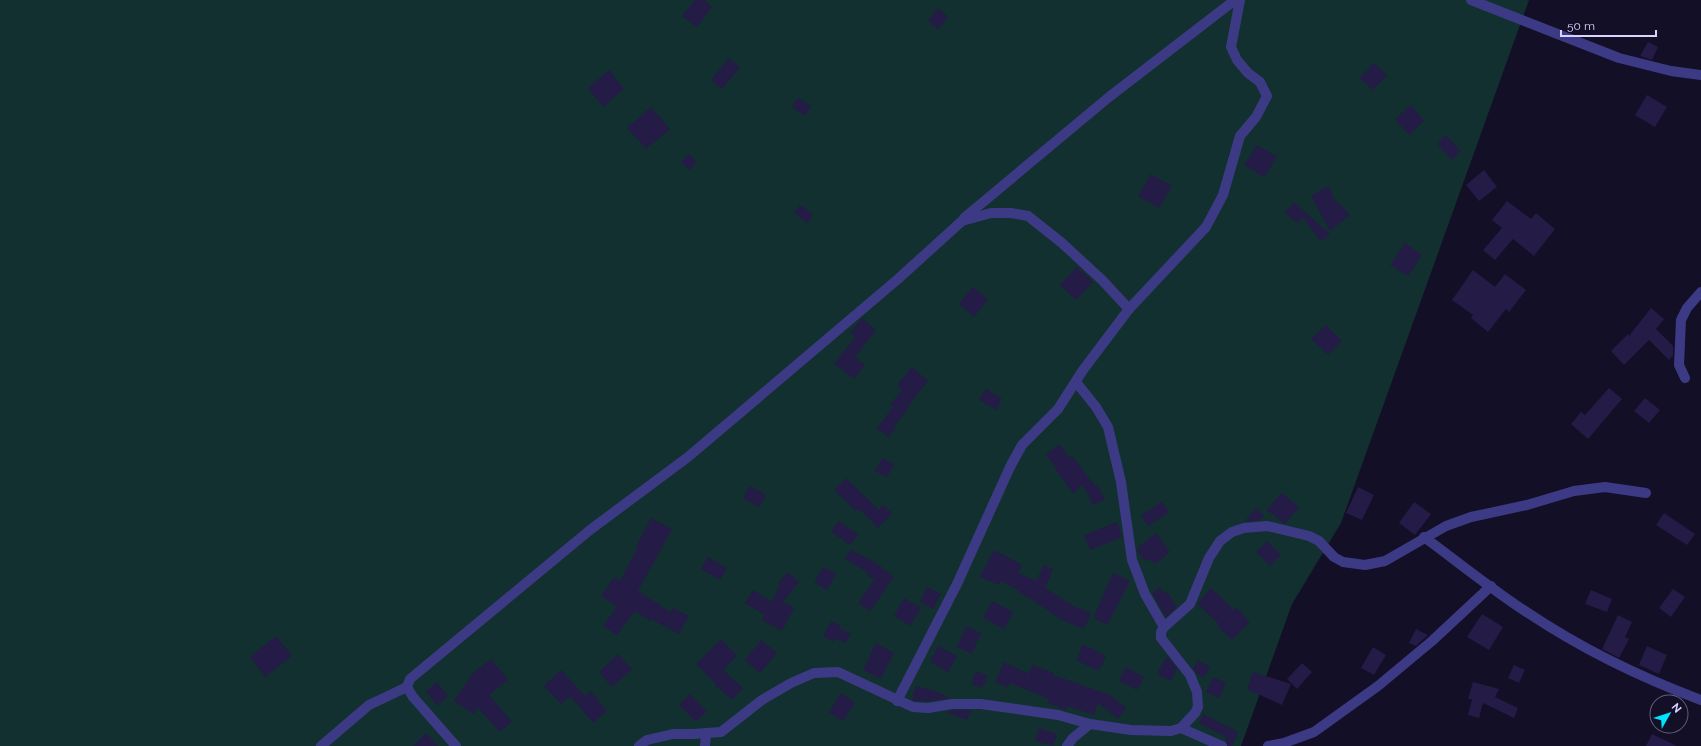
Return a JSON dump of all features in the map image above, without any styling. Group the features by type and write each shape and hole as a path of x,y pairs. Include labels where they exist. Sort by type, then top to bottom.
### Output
{"street":[{"path":"321,746 369,705 407,687 410,679 590,530 688,457 898,279 962,220 1109,97 1235,0"},
{"path":"897,701 957,584 1010,467 1022,445 1058,408 1083,370 1129,309 1206,227 1223,196 1240,136 1256,117 1267,96 1260,82 1248,73 1237,60 1231,47 1240,0"},
{"path":"1471,0 1490,4 1619,58 1671,71 1701,75"},
{"path":"962,220 991,213 1011,213 1028,216 1074,254 1102,280 1129,309"},
{"path":"1685,378 1679,365 1681,320 1687,308 1701,292"},
{"path":"1076,382 1096,407 1108,428 1121,482 1132,560 1145,594 1164,627"},
{"path":"639,746 647,740 673,734 721,732 762,700 814,673 838,672 897,701 913,707 928,708 952,704 982,704 1058,715 1090,724 1130,730 1171,732 1181,728 1189,721 1198,707 1197,692 1190,675 1161,638 1161,632 1164,627 1190,604 1209,558 1220,541 1232,532 1244,528 1267,526 1308,536 1319,541 1334,557 1343,562 1354,565 1365,565 1385,561 1446,526 1471,517 1527,505 1574,491 1605,487 1646,492"},
{"path":"1424,538 1525,611 1600,656 1648,680 1701,700"},
{"path":"1268,746 1284,743 1314,732 1378,686 1432,641 1491,586"},
{"path":"407,687 413,697 456,746"},
{"path":"1067,746 1073,738 1090,724"},
{"path":"1181,728 1222,746"},
{"path":"705,746 706,733"}],"green space":[{"path":"0,0 1529,0 1341,523 1292,604 1241,746 0,746"}],"building":[{"path":"695,0 704,0 712,7 697,27 682,16"},
{"path":"938,8 948,17 938,29 928,21"},
{"path":"1648,42 1658,47 1652,60 1640,56"},
{"path":"729,58 740,67 722,89 711,80"},
{"path":"1374,63 1387,75 1373,90 1360,78"},
{"path":"609,70 624,89 603,107 588,88"},
{"path":"1647,95 1667,107 1655,127 1635,115"},
{"path":"798,98 811,106 805,116 792,107"},
{"path":"1411,105 1424,121 1409,135 1395,119"},
{"path":"651,107 670,129 646,149 627,128"},
{"path":"1446,135 1461,151 1452,160 1437,144"},
{"path":"1257,145 1277,157 1264,177 1244,165"},
{"path":"689,154 697,162 689,170 681,162"},
{"path":"1484,170 1497,187 1479,201 1466,185"},
{"path":"1151,174 1172,186 1159,208 1138,196"},
{"path":"1328,186 1338,205 1340,204 1350,215 1330,231 1311,196"},
{"path":"1507,201 1531,219 1536,213 1555,229 1534,256 1513,239 1495,260 1483,250 1502,228 1492,220"},
{"path":"1294,202 1330,234 1321,241 1302,217 1297,223 1285,213"},
{"path":"800,205 813,214 807,223 794,213"},
{"path":"1405,243 1422,255 1408,276 1390,265"},
{"path":"1077,267 1093,282 1076,300 1060,285"},
{"path":"1473,270 1495,287 1505,274 1526,290 1509,312 1506,309 1488,332 1471,318 1473,315 1452,300"},
{"path":"973,287 988,299 974,317 959,304"},
{"path":"1651,308 1664,319 1656,329 1673,346 1673,355 1669,360 1649,340 1624,365 1611,351 1628,334 1629,336"},
{"path":"862,318 876,330 855,357 865,365 854,379 834,364 855,337 850,333"},
{"path":"1326,325 1342,341 1328,355 1311,339"},
{"path":"912,367 928,381 908,406 909,407 894,427 896,428 888,437 877,428 893,407 890,405 902,390 897,385"},
{"path":"1609,388 1622,399 1588,439 1571,424 1581,412 1585,415"},
{"path":"986,389 1002,399 996,410 979,400"},
{"path":"1645,398 1660,410 1649,423 1634,411"},
{"path":"1060,444 1069,458 1072,456 1095,486 1097,485 1105,499 1093,505 1083,485 1073,493 1046,454"},
{"path":"882,458 894,464 887,477 875,471"},
{"path":"846,478 879,510 883,505 892,513 878,528 859,509 856,511 834,490"},
{"path":"750,486 766,495 759,507 743,498"},
{"path":"1358,487 1374,495 1362,520 1346,513"},
{"path":"1281,493 1299,507 1285,524 1267,510"},
{"path":"1162,501 1169,512 1148,526 1141,516"},
{"path":"1414,502 1431,514 1415,535 1399,523"},
{"path":"1256,508 1264,515 1260,520 1245,521"},
{"path":"1664,513 1695,534 1687,545 1656,525"},
{"path":"651,518 672,529 638,591 670,612 673,608 689,616 679,634 651,619 650,621 635,611 617,635 603,626 617,607 601,596 614,577 620,581"},
{"path":"838,521 858,534 850,545 831,532"},
{"path":"1117,522 1122,537 1090,550 1084,535"},
{"path":"1156,533 1170,552 1155,564 1149,559 1145,561 1137,551 1137,548"},
{"path":"1267,541 1281,555 1270,566 1256,552"},
{"path":"851,550 876,563 894,577 870,611 858,603 874,580 867,575 869,573 845,559"},
{"path":"994,550 1022,565 1018,573 1036,581 1044,565 1053,569 1045,588 1073,606 1091,613 1084,629 1062,620 1019,593 1020,591 1001,581 999,585 980,577"},
{"path":"708,557 727,568 720,580 701,569"},
{"path":"823,567 836,574 827,590 814,582"},
{"path":"787,572 799,582 783,602 794,608 782,631 762,620 765,615 745,603 753,590 772,602 780,585 778,584"},
{"path":"1113,573 1130,581 1107,625 1093,618"},
{"path":"927,587 941,594 933,609 920,602"},
{"path":"1160,587 1164,594 1167,592 1177,607 1166,617 1152,593"},
{"path":"1211,588 1234,610 1236,607 1250,622 1232,640 1217,626 1219,624 1197,604"},
{"path":"1673,589 1685,597 1671,617 1659,608"},
{"path":"1591,590 1612,599 1607,612 1585,604"},
{"path":"904,598 921,608 910,626 894,616"},
{"path":"992,601 1013,612 1004,629 983,618"},
{"path":"1482,614 1503,627 1489,650 1467,637"},
{"path":"1618,615 1632,622 1625,637 1629,639 1619,658 1602,649"},
{"path":"831,621 841,626 840,629 851,634 845,643 835,638 833,642 823,636"},
{"path":"966,626 981,633 972,654 957,647"},
{"path":"1416,629 1428,635 1416,646 1409,643"},
{"path":"276,636 292,656 265,677 250,657"},
{"path":"721,639 737,656 723,670 743,688 732,700 715,685 716,684 696,664"},
{"path":"761,640 777,653 760,673 745,660"},
{"path":"876,643 894,653 881,679 863,670"},
{"path":"1083,644 1106,656 1099,671 1076,660"},
{"path":"938,646 957,656 948,672 930,662"},
{"path":"1647,646 1667,655 1659,674 1639,665"},
{"path":"1373,647 1386,655 1374,675 1361,668"},
{"path":"618,654 632,669 612,687 599,672"},
{"path":"1166,657 1170,659 1177,669 1171,681 1157,674"},
{"path":"491,659 508,680 489,695 512,722 499,732 478,707 473,714 454,701 473,673"},
{"path":"1198,660 1210,667 1204,678 1197,674 1193,669"},
{"path":"1004,662 1029,674 1032,665 1054,673 1053,675 1110,695 1126,708 1118,719 1098,703 1094,715 1067,706 1066,710 1048,703 1049,699 1010,683 1008,687 995,682"},
{"path":"1302,663 1312,672 1297,689 1287,679"},
{"path":"1514,665 1525,670 1519,683 1508,678"},
{"path":"1125,667 1144,677 1137,690 1119,681"},
{"path":"561,670 585,696 591,691 607,711 593,723 570,696 561,704 544,686"},
{"path":"976,671 988,676 982,688 971,684"},
{"path":"1253,672 1291,684 1282,705 1247,689"},
{"path":"1213,677 1226,683 1219,698 1206,692"},
{"path":"437,682 448,696 437,705 426,692"},
{"path":"1473,682 1499,689 1495,697 1518,708 1514,718 1483,703 1479,718 1468,715 1472,699 1468,699"},
{"path":"916,686 951,698 915,701 912,699"},
{"path":"841,693 855,703 843,721 829,712"},
{"path":"690,694 707,711 696,722 679,705"},
{"path":"953,710 971,710 967,720 945,712"},
{"path":"1203,714 1238,732 1232,746 1228,746 1225,740 1226,737 1199,723"},
{"path":"1039,728 1057,734 1053,746 1035,741"},
{"path":"426,733 438,746 413,746"},
{"path":"1652,734 1677,746 1646,746"}]}
